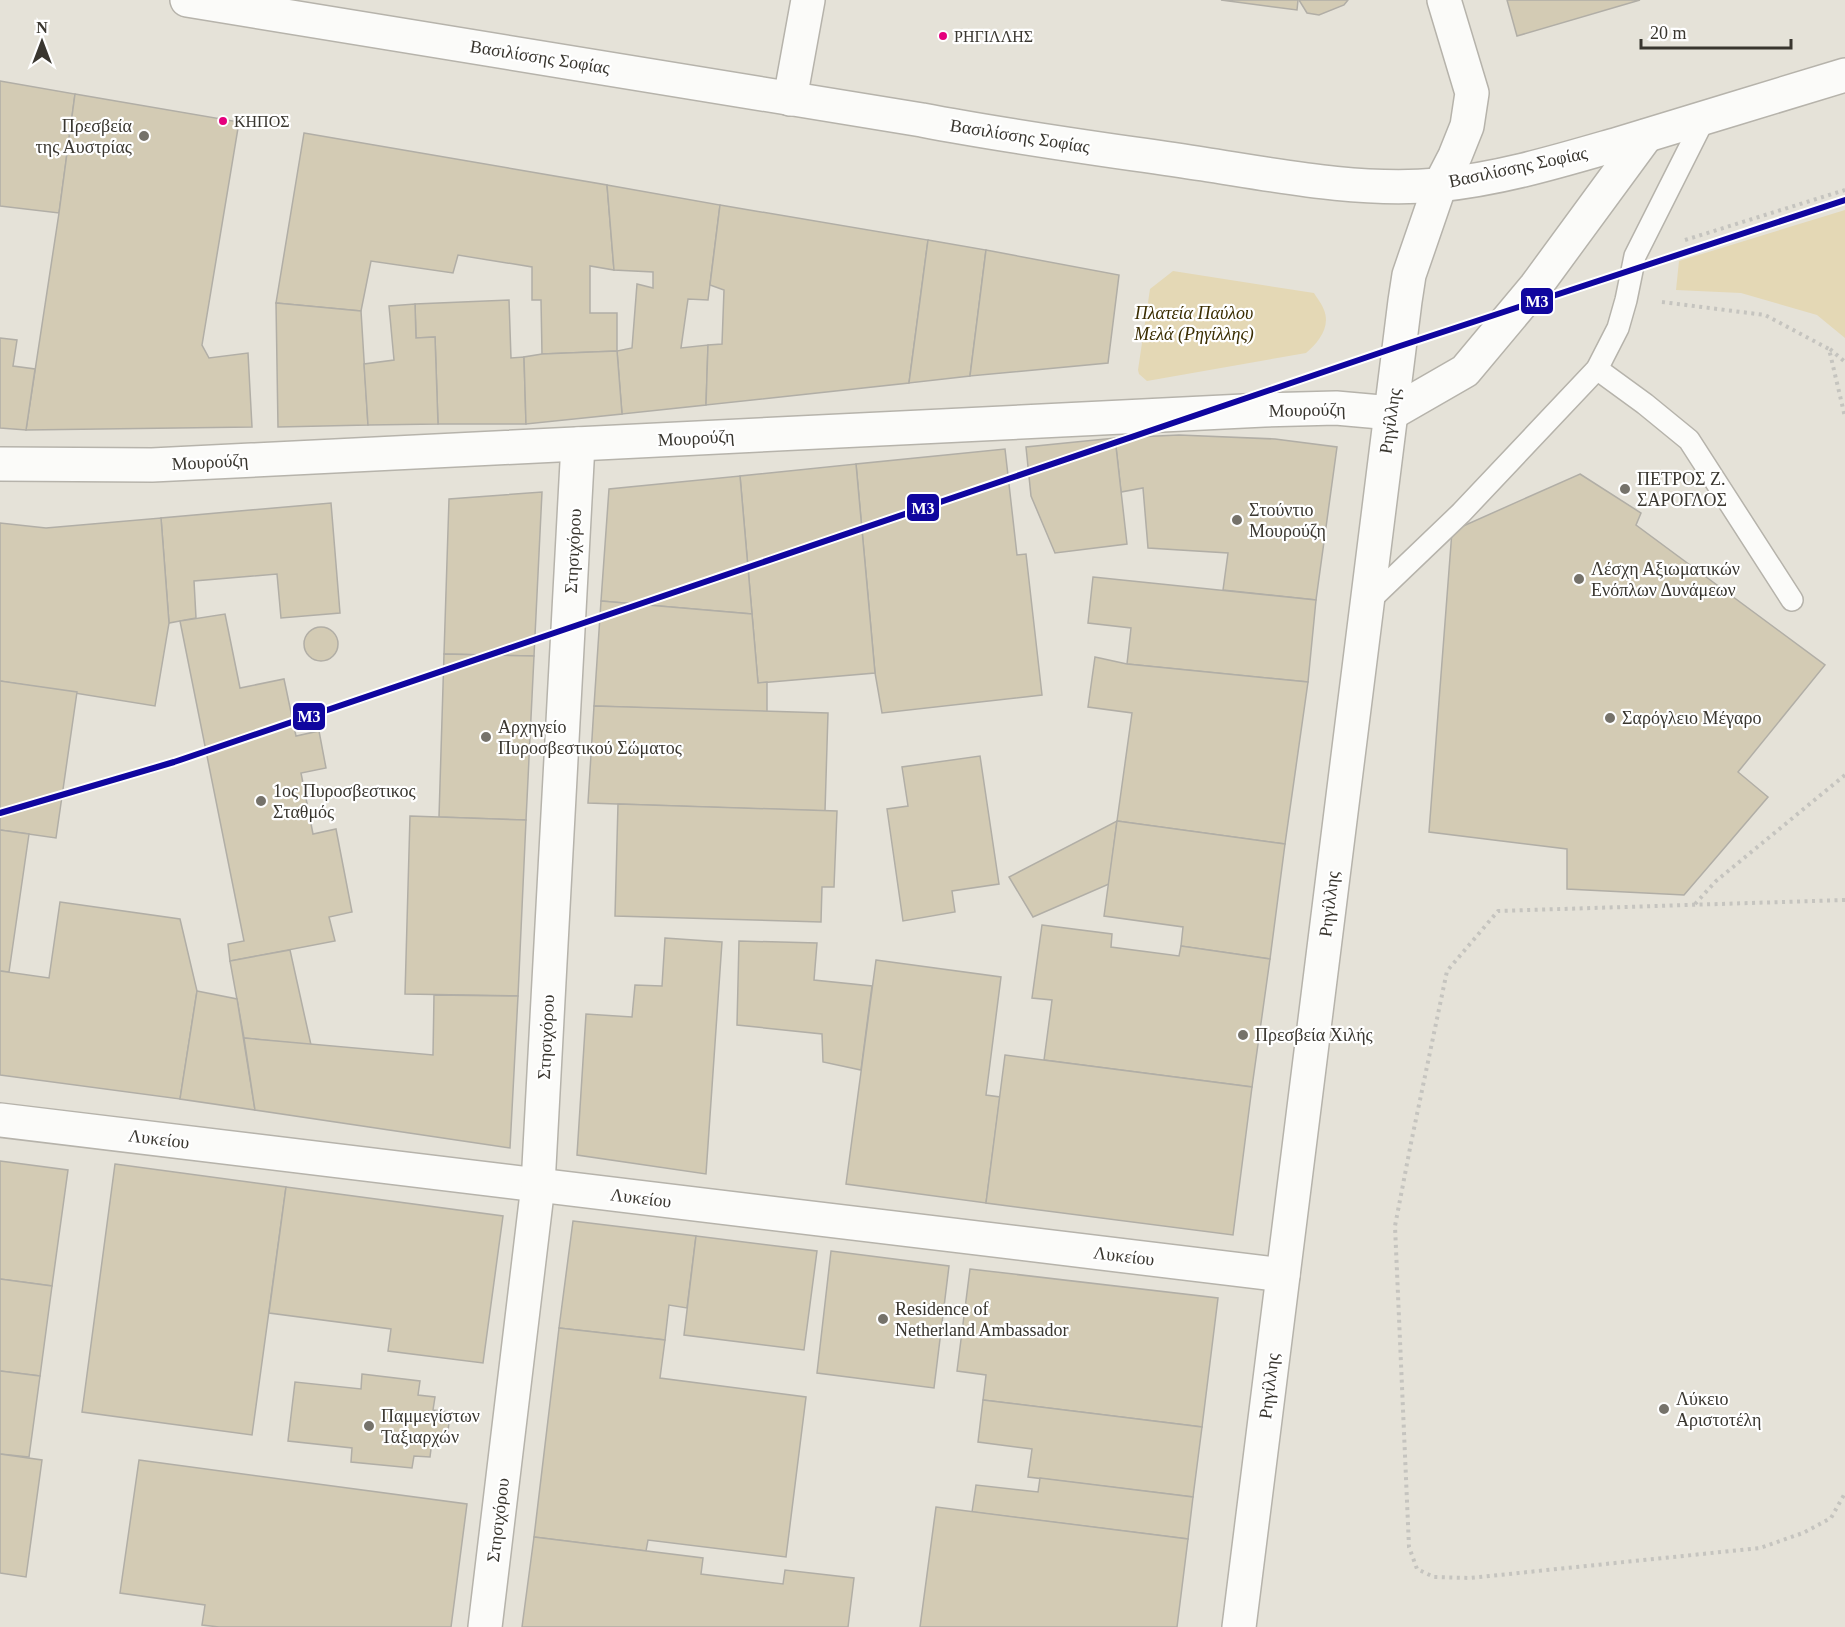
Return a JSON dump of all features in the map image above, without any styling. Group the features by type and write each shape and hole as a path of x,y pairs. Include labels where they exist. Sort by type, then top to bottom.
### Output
{"street":[{"name":"Βασιλίσσης Σοφίας","path":"187,0 238,4 987,132 1294,178 1384,186 1440,185 1526,170 1845,75"},
{"path":"790,99 808,0"},
{"name":"Ρηγίλλης","path":"1239,1627 1409,274 1440,185 1467,126 1472,93 1444,0"},
{"path":"1392,413 1465,371 1536,286 1646,135"},
{"name":"Μουρούζη","path":"0,464 152,465 1276,410 1335,408 1392,413"},
{"name":"Στησιχόρου","path":"485,1627 538,1185 578,444"},
{"name":"Λυκείου","path":"0,1120 1283,1275"}],"lane":[{"path":"1366,603 1461,513 1597,369 1618,328 1635,256 1705,117"},
{"path":"1597,369 1689,440 1791,600"}],"path":[{"path":"1675,243 1845,190"},
{"path":"1626,300 1765,315 1829,349 1845,362"},
{"path":"1829,349 1845,417"},
{"path":"1695,905 1716,881 1845,775"},
{"path":"1845,900 1498,911 1447,971 1395,1226 1409,1547 1417,1569 1434,1577 1470,1578 1760,1548 1803,1533 1831,1518 1845,1493"}],"green space":[{"path":"1845,210 1845,338 1817,315 1741,293 1676,290 1679,261"},
{"name":"Πλατεία Παύλου Μελά (Ρηγίλλης)","path":"1173,271 1314,293 1326,316 1325,328 1319,339 1306,353 1147,381 1138,370 1150,289"}],"building":[{"path":"1221,0 1298,0 1297,10"},
{"path":"1299,0 1348,0 1344,5 1319,15 1307,13"},
{"path":"1507,0 1640,0 1517,36"},
{"path":"0,81 75,94 59,213 0,206"},
{"path":"75,94 239,122 202,345 209,358 248,353 252,427 26,430"},
{"path":"304,133 607,185 614,270 590,266 590,313 617,313 617,351 542,354 541,300 532,300 532,267 458,255 453,273 371,261 361,311 276,303"},
{"path":"607,185 720,205 708,300 688,299 681,348 708,345 706,405 622,414 617,351 632,348 637,284 653,288 653,272 614,270"},
{"path":"720,205 928,240 909,383 706,405 708,345 722,344 724,290 710,285"},
{"path":"928,240 986,250 970,376 909,383"},
{"path":"986,250 1119,275 1108,363 970,376"},
{"path":"509,300 511,358 524,357 526,424 438,424 435,337 416,338 415,304"},
{"path":"276,303 361,311 368,425 278,427"},
{"path":"415,304 416,338 435,337 438,424 368,425 364,364 394,360 389,306"},
{"path":"0,338 17,340 13,366 35,369 26,430 0,428"},
{"path":"617,351 622,414 526,424 524,357 542,354"},
{"name":"Στούντιο Μουρούζη","path":"1179,435 1275,439 1337,447 1316,600 1223,590 1228,553 1148,548 1143,488 1121,492 1115,438"},
{"path":"1115,438 1127,544 1055,553 1031,496 1026,447"},
{"path":"1005,449 1017,555 1026,554 1042,695 882,713 875,673 856,464"},
{"path":"856,464 875,673 758,683 740,476"},
{"name":"Σαρόγλειο Μέγαρο","path":"1580,474 1641,513 1636,525 1825,665 1738,772 1768,797 1684,895 1567,889 1567,849 1429,832 1452,531"},
{"path":"740,476 752,614 601,601 609,489"},
{"path":"542,492 534,656 444,654 449,499"},
{"path":"331,503 340,613 281,618 277,574 194,581 196,618 169,623 161,518"},
{"path":"161,518 169,623 155,706 0,681 0,523 46,528"},
{"path":"1093,577 1316,600 1308,682 1127,664 1131,628 1088,623"},
{"path":"601,601 752,614 758,683 767,682 767,712 594,706"},
{"name":"1ος Πυροσβεστικος Σταθμός","path":"225,614 240,688 284,679 296,736 319,731 326,768 301,773 313,834 336,829 352,912 329,917 335,941 230,961 228,944 244,941 180,621"},
{"path":"321,627 333,632 338,644 333,656 321,661 309,656 304,644 309,632"},
{"name":"Αρχηγείο Πυροσβεστικού Σώματος","path":"444,654 534,656 526,820 439,817"},
{"path":"1095,657 1127,664 1308,682 1285,844 1117,821 1132,713 1088,707"},
{"path":"0,681 77,692 56,838 0,830"},
{"path":"594,706 828,713 825,811 588,803"},
{"path":"980,756 999,884 952,891 955,912 903,921 887,809 908,806 902,767"},
{"path":"618,804 837,811 834,887 822,887 821,922 615,916"},
{"path":"410,816 526,820 518,996 405,994"},
{"path":"1117,821 1109,884 1033,917 1009,877"},
{"path":"1117,821 1285,844 1270,959 1181,946 1183,927 1104,916"},
{"path":"0,830 29,834 9,972 0,971"},
{"path":"60,902 180,919 197,991 180,1099 0,1075 0,971 49,978"},
{"path":"1042,925 1112,934 1111,947 1179,956 1181,946 1270,959 1252,1087 1044,1060 1052,1000 1032,998"},
{"path":"665,938 722,942 706,1174 577,1155 586,1014 632,1017 635,985 662,986"},
{"path":"739,941 817,943 814,980 872,986 861,1070 823,1062 822,1034 737,1025"},
{"path":"290,950 311,1045 244,1038 230,961"},
{"path":"876,960 1001,977 986,1095 1000,1097 986,1203 846,1184"},
{"path":"197,991 237,999 255,1110 180,1099"},
{"path":"434,995 518,996 510,1148 255,1110 244,1038 433,1055"},
{"path":"1005,1055 1252,1087 1233,1235 986,1203"},
{"path":"0,1161 68,1170 52,1286 0,1279"},
{"path":"115,1164 286,1187 252,1435 82,1412"},
{"path":"286,1187 503,1216 483,1363 388,1351 391,1329 269,1313"},
{"path":"573,1221 696,1236 687,1308 669,1305 665,1340 559,1328"},
{"path":"696,1236 817,1251 804,1350 684,1335"},
{"name":"Residence of Netherland Ambassador","path":"831,1251 949,1266 934,1388 817,1373"},
{"path":"970,1269 1218,1298 1202,1427 983,1400 986,1375 957,1371"},
{"path":"0,1279 52,1286 40,1376 0,1371"},
{"path":"559,1328 665,1340 660,1378 806,1397 786,1557 648,1540 646,1551 534,1537"},
{"path":"0,1371 40,1376 29,1457 0,1454"},
{"name":"Παμμεγίστων Ταξιαρχών","path":"362,1374 420,1381 418,1395 435,1397 433,1410 450,1412 447,1442 432,1441 430,1457 414,1456 412,1468 351,1462 352,1448 288,1441 295,1382 361,1389"},
{"path":"983,1400 1202,1427 1193,1497 1028,1477 1032,1449 978,1442"},
{"path":"0,1454 42,1460 26,1577 0,1573"},
{"path":"139,1460 467,1504 451,1627 219,1627 202,1625 205,1605 120,1593"},
{"path":"1040,1478 1193,1497 1188,1539 972,1512 976,1485 1038,1492"},
{"path":"936,1507 1188,1539 1177,1627 920,1627"},
{"path":"534,1537 703,1558 701,1574 783,1584 785,1570 854,1578 848,1627 522,1627"}],"transit line":[{"name":"Μ3","path":"0,813 174,762 1397,347 1845,200"}],"place":[{"name":"ΡΗΓΙΛΛΗΣ","path":"943,36"},
{"name":"ΚΗΠΟΣ","path":"223,121"},
{"name":"Πρεσβεία της Αυστρίας","path":"144,136"},
{"name":"ΠΕΤΡΟΣ Ζ. ΣΑΡΟΓΛΟΣ","path":"1625,489"},
{"name":"Στούντιο Μουρούζη","path":"1237,520"},
{"name":"Λέσχη Αξιωματικών Ενόπλων Δυνάμεων","path":"1579,579"},
{"name":"Σαρόγλειο Μέγαρο","path":"1610,718"},
{"name":"Αρχηγείο Πυροσβεστικού Σώματος","path":"486,737"},
{"name":"1ος Πυροσβεστικος Σταθμός","path":"261,801"},
{"name":"Πρεσβεία Χιλής","path":"1243,1035"},
{"name":"Residence of Netherland Ambassador","path":"883,1319"},
{"name":"Λύκειο Αριστοτέλη","path":"1664,1409"},
{"name":"Παμμεγίστων Ταξιαρχών","path":"369,1426"}]}
